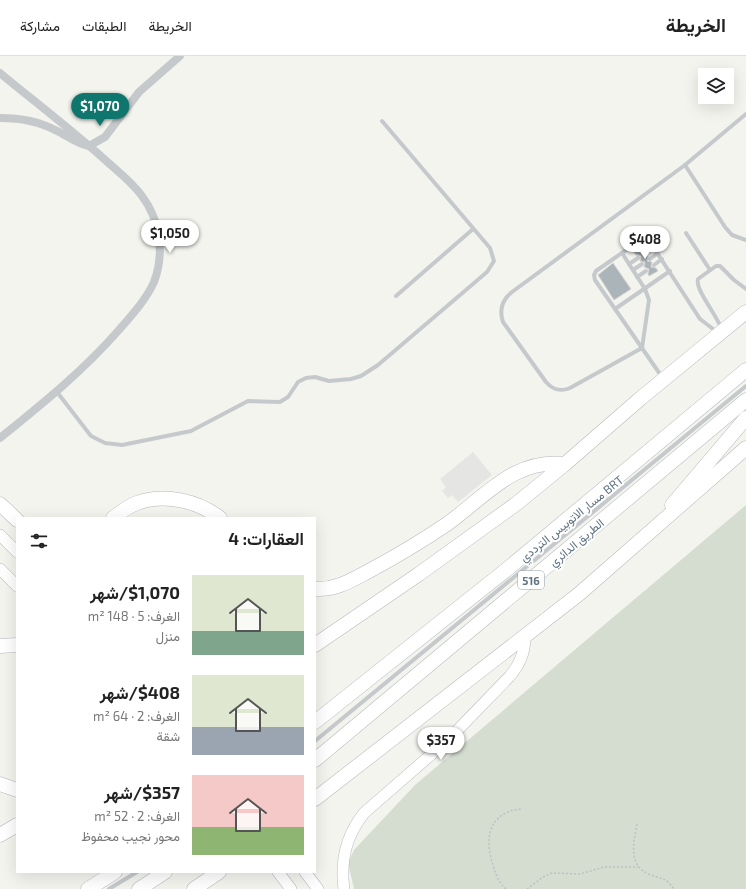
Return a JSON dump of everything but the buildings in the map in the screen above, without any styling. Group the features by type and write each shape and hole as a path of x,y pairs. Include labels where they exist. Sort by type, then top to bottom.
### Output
{"highway":[{"path":"316,644 426,570 516,504 746,312"},
{"name":"الطريق الدائري","path":"316,721 506,570 746,370"},
{"name":"الطريق الدائري","path":"316,759 746,400"},
{"path":"652,530 686,486 746,418"},
{"path":"316,798 579,594 746,448"},
{"path":"316,589 338,588 394,557 447,524 505,479 520,470 542,464 565,464"},
{"path":"115,517 136,503 168,499 200,506 218,517"},
{"path":"0,504 16,519"},
{"path":"316,651 333,634"},
{"path":"0,646 16,645"},
{"path":"0,784 16,790"},
{"path":"0,835 16,826"},
{"path":"88,889 106,881 113,873"},
{"path":"139,889 163,873"},
{"path":"194,889 218,873"},
{"path":"210,889 223,873"}],"main road":[{"path":"0,535 16,551"},
{"path":"0,569 16,585"},
{"path":"344,889 342,869 345,849 358,821 364,813 449,739 504,683 520,663 525,646 525,637"},
{"path":"279,873 291,889"},
{"path":"306,873 318,889"}],"street":[{"path":"0,118 41,124 81,144 90,146 105,137 139,92 180,56"},
{"path":"0,73 90,146 134,185 148,204 158,233 159,263 150,290 129,319 94,359 57,392 0,438"}],"lane":[{"path":"642,348 570,388 557,390 546,382 503,322 501,317 502,305 507,295 685,165 746,114"},
{"path":"57,392 91,436 105,443 122,445 191,431 248,401 280,402 288,397 298,382 306,378 340,380 361,376 378,365 492,267 493,254 382,122"},
{"path":"685,165 725,227 732,235 746,240"},
{"path":"396,296 473,229"},
{"path":"686,233 710,270"},
{"path":"664,379 595,280 594,275 596,271 642,241 650,242 655,247 700,319 709,327 721,332"},
{"path":"646,253 655,247"},
{"path":"622,253 645,288 650,306 642,348"},
{"path":"650,259 658,253"},
{"path":"629,264 638,258"},
{"path":"654,265 662,260"},
{"path":"633,270 642,264"},
{"path":"721,332 718,319 697,284 699,278 718,265 722,266 734,280 746,289"},
{"path":"637,277 646,271"},
{"path":"615,309 670,271"},
{"name":"مسار الاتوبيس الترددي BRT","path":"316,740 746,386"},
{"path":"106,881 134,873"}],"path":[{"path":"506,889 499,883 489,855 487,839 493,823 505,813 521,809"},
{"path":"637,824 632,851 638,867"},
{"path":"527,889 543,877 552,873 580,874 604,867 638,867 649,874 666,879 674,889"}],"shaded area":[{"path":"473,452 492,475 458,502 452,495 448,498 442,491 446,487 440,479"},
{"path":"746,505 746,889 354,889 348,863 354,850 415,785"}]}
